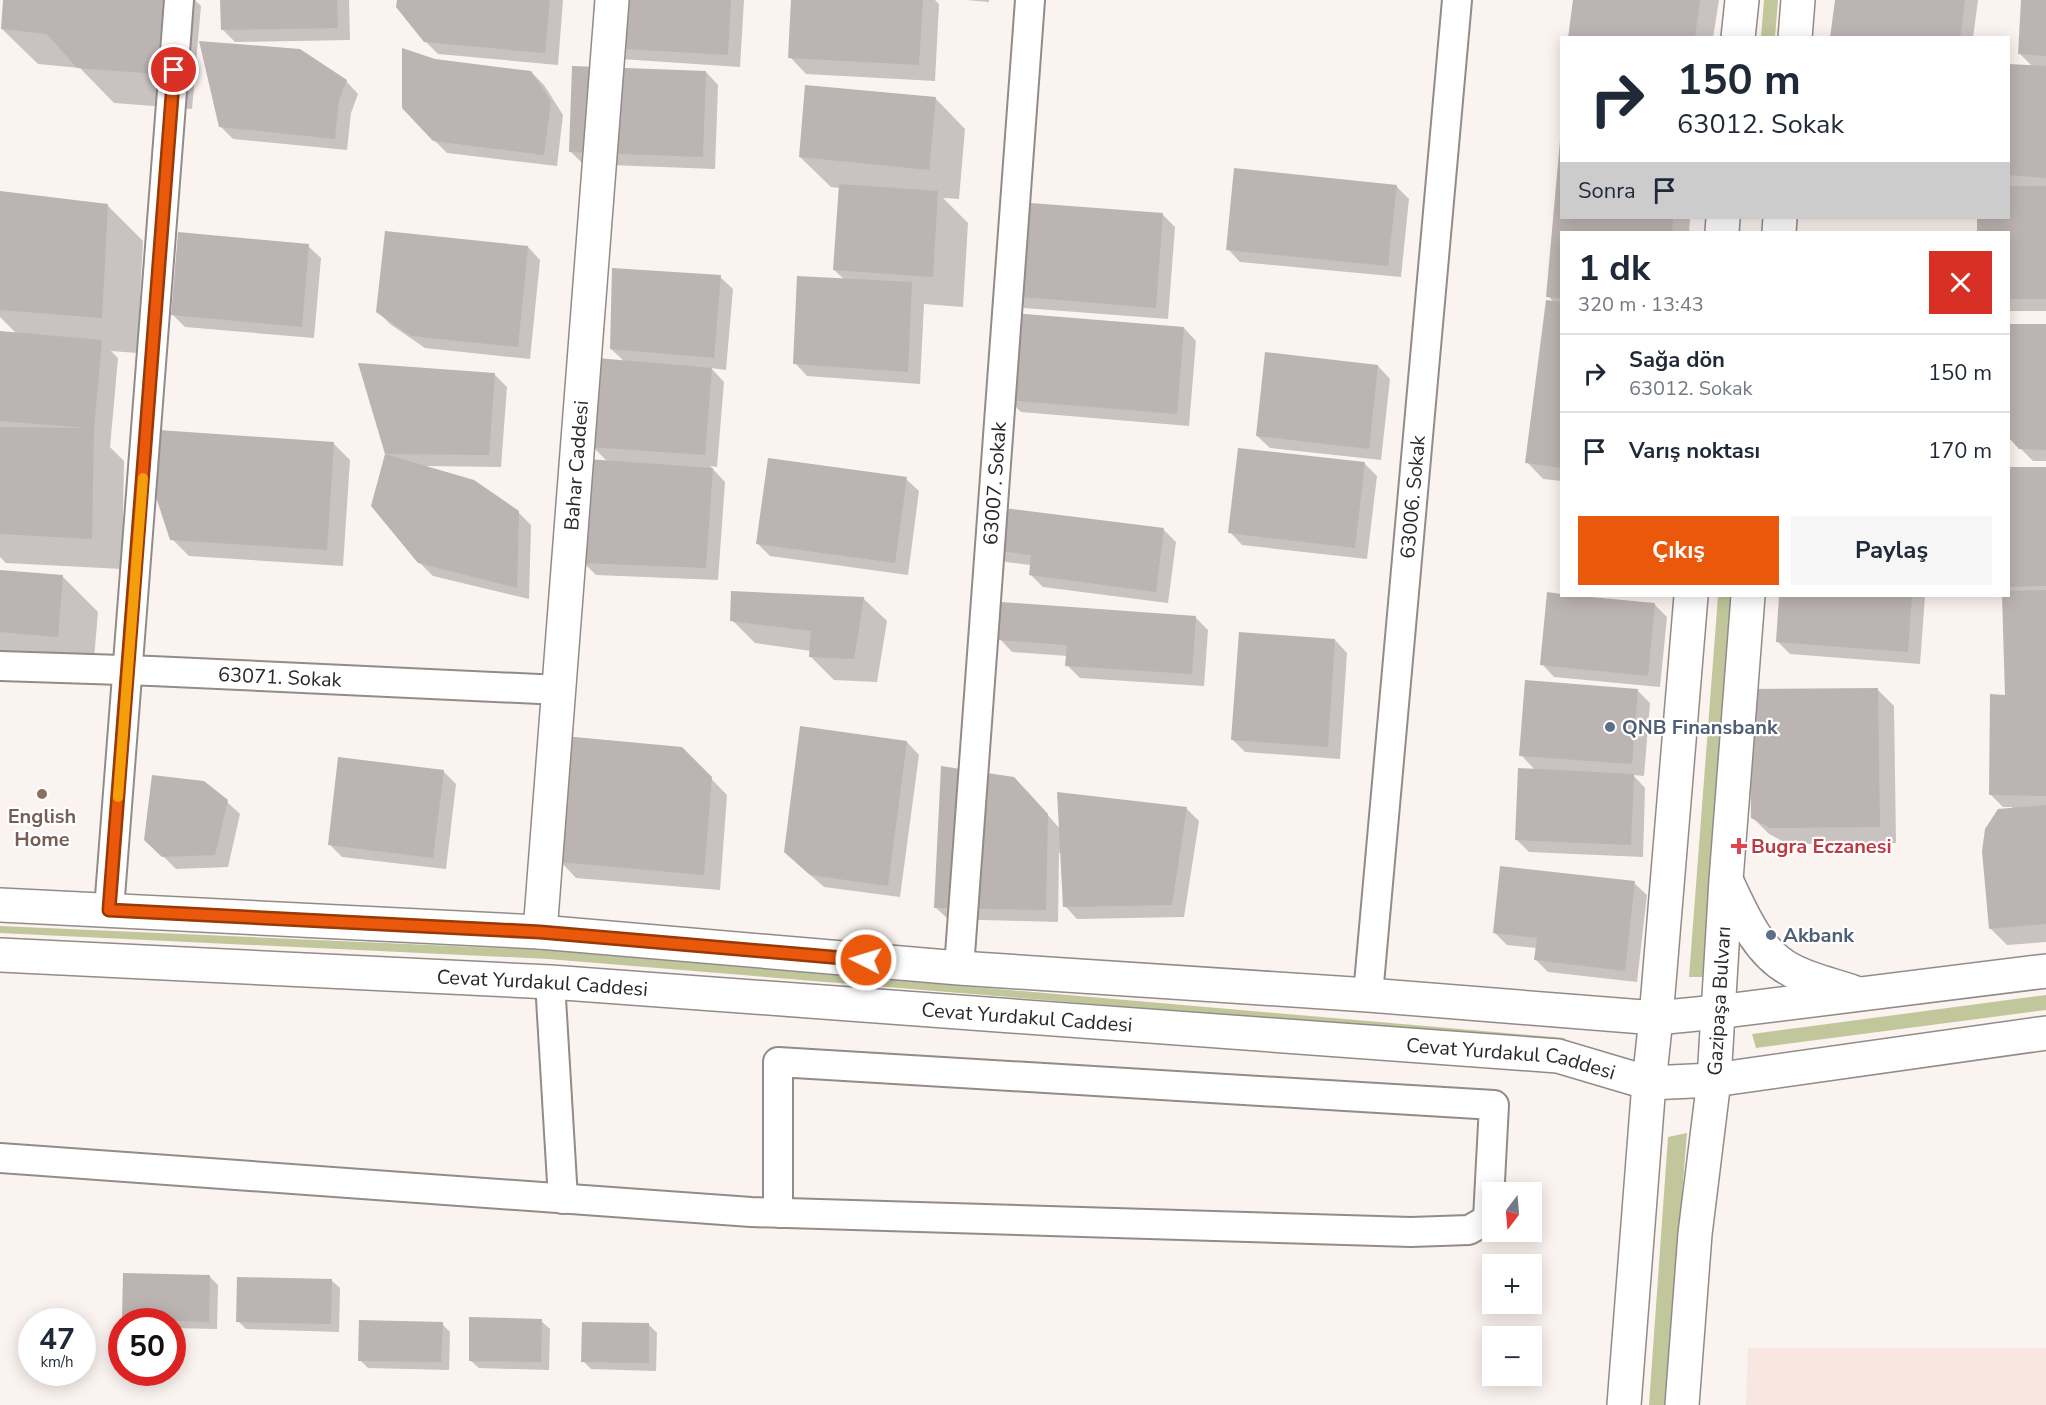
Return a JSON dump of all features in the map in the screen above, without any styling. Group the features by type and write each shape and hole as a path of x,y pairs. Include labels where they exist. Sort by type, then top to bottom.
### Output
{"main road":[{"name":"Bahar Caddesi","path":"540,932 612,0"},
{"path":"1738,36 1742,0"},
{"path":"1795,36 1798,0"},
{"path":"1624,1405 1648,1083 1656,1018 1691,597"},
{"name":"Gazipaşa Bulvarı","path":"1682,1405 1695,1234 1714,1080 1726,880 1748,597"},
{"path":"1726,880 1746,921 1770,955 1792,971 1860,994"},
{"path":"0,905 540,932 959,968 1368,995 1656,1018 2046,971"},
{"name":"Cevat Yurdakul Caddesi","path":"0,955 550,982 1558,1056 1648,1083 1714,1080 2046,1033"}],"street":[{"path":"109,910 179,0"},
{"name":"63007. Sokak","path":"959,968 1030,0"},
{"name":"63006. Sokak","path":"1368,995 1457,0"},
{"name":"63071. Sokak","path":"0,666 560,690"},
{"path":"550,982 563,1199"},
{"path":"0,1158 778,1213 1411,1232 1469,1230 1488,1219 1494,1105 778,1062 778,1213"}],"shaded area":[{"path":"1748,1348 2046,1348 2046,1405 1746,1405"}],"green space":[{"path":"1764,0 1778,0 1775,36 1761,36"},
{"path":"1718,597 1731,597 1704,977 1689,977"},
{"path":"0,926 546,950 1565,1038 1565,1043 548,959 0,933"},
{"path":"2046,995 2046,1010 1756,1048 1752,1034"},
{"path":"1687,1133 1665,1405 1649,1405 1668,1137"}],"building":[{"path":"3,0 163,0 157,74 77,68 47,34 1,29"},
{"path":"220,0 337,0 338,28 221,30"},
{"path":"397,0 550,0 545,53 424,42 396,7"},
{"path":"594,0 731,0 728,55 592,47"},
{"path":"791,0 923,0 919,65 788,58"},
{"path":"1573,0 1700,0 1695,36 1568,36"},
{"path":"1835,0 1965,0 1960,36 1830,36"},
{"path":"2021,0 2046,0 2046,56 2018,54"},
{"path":"199,41 300,49 347,80 339,100 335,139 219,127"},
{"path":"402,48 435,59 531,71 551,101 544,155 433,141 402,108"},
{"path":"2010,64 2046,66 2046,178 2010,175"},
{"path":"572,66 706,71 703,157 569,152"},
{"path":"805,85 936,97 929,170 799,157"},
{"path":"1560,141 1560,219 1673,219 1672,231 1560,231 1560,298 1546,297"},
{"path":"1234,168 1397,185 1388,266 1226,250"},
{"path":"839,184 938,191 933,277 833,270"},
{"path":"2010,186 2046,186 2046,299 2010,299 2010,231 1977,231 1977,219 2010,219"},
{"path":"0,191 108,204 102,318 0,310"},
{"path":"1017,202 1163,213 1156,308 1010,296"},
{"path":"385,231 528,246 518,347 411,336 376,312"},
{"path":"178,232 309,244 302,327 171,315"},
{"path":"612,268 721,275 714,358 610,349"},
{"path":"797,276 912,282 908,372 793,364"},
{"path":"1546,300 1560,302 1560,468 1525,463"},
{"path":"1014,313 1184,327 1177,414 1007,400"},
{"path":"2010,324 2046,324 2046,450 2019,449 2010,439"},
{"path":"0,331 102,340 94,429 92,539 0,534 0,427 87,428 0,421"},
{"path":"1265,352 1378,365 1369,449 1256,436"},
{"path":"597,358 712,368 705,455 590,447"},
{"path":"358,363 495,373 489,455 385,454"},
{"path":"159,430 334,442 327,550 170,540 155,494"},
{"path":"1238,448 1365,462 1355,548 1228,533"},
{"path":"385,454 474,480 519,511 517,588 418,563 371,506"},
{"path":"768,458 907,477 895,563 756,544"},
{"path":"587,459 713,468 706,568 582,563"},
{"path":"2010,467 2046,467 2046,586 2010,587"},
{"path":"997,507 1164,528 1156,592 1029,575 1031,555 992,550"},
{"path":"0,570 63,575 58,637 0,632"},
{"path":"2046,590 2046,796 1989,795 1990,694 2005,695 2002,597 2010,597 2010,591"},
{"path":"731,591 864,597 854,659 809,657 811,631 730,621"},
{"path":"1547,592 1560,594 1560,597 1591,597 1655,603 1648,676 1540,665"},
{"path":"1779,597 1912,597 1908,652 1776,642"},
{"path":"1001,602 1196,616 1192,674 1065,666 1067,645 998,640"},
{"path":"1239,632 1335,639 1328,747 1231,740"},
{"path":"1525,680 1638,689 1632,764 1519,756"},
{"path":"1878,688 1880,827 1770,828 1751,818 1749,689"},
{"path":"800,726 907,741 888,886 810,875 784,852"},
{"path":"564,736 682,747 712,777 704,875 558,862"},
{"path":"338,757 444,770 433,858 328,845"},
{"path":"941,766 1014,777 1048,814 1046,910 934,908"},
{"path":"1518,768 1634,774 1631,845 1515,840"},
{"path":"152,775 204,781 228,800 215,855 162,857 144,840"},
{"path":"1057,792 1187,807 1172,905 1063,907"},
{"path":"2046,805 2046,924 1989,929 1982,851 1985,829 1998,809"},
{"path":"1500,866 1635,881 1625,971 1534,960 1537,938 1493,933"},
{"path":"123,1273 210,1275 209,1322 186,1321 186,1308 122,1308"},
{"path":"237,1277 332,1279 331,1324 236,1322"},
{"path":"469,1317 542,1319 541,1362 469,1361"},
{"path":"359,1320 443,1322 441,1362 358,1361"},
{"path":"582,1322 649,1323 649,1363 581,1362"}],"slow traffic":[{"path":"118,797 143,478"}],"place":[{"name":"QNB Finansbank","path":"1610,727"},
{"name":"English Home","path":"42,794"},
{"name":"Bugra Eczanesi","path":"1739,846"},
{"name":"Akbank","path":"1771,935"}],"route":[{"path":"174,70 109,910 540,932 866,960"}]}
